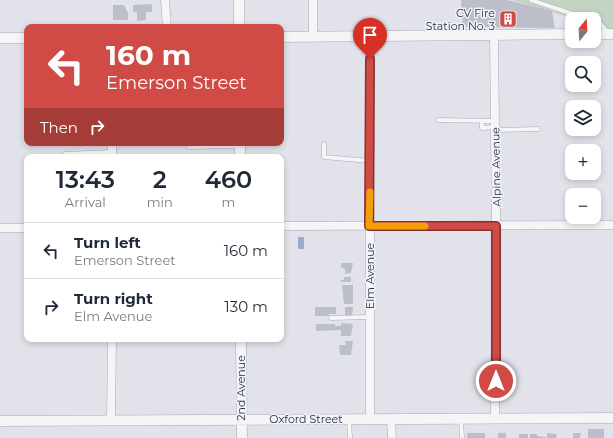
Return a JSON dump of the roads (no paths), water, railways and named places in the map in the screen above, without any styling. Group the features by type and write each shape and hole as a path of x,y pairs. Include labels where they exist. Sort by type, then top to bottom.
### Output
{"street":[{"path":"165,0 167,24"},
{"path":"239,0 239,24"},
{"path":"313,0 313,37"},
{"path":"284,37 565,34"},
{"name":"Alpine Avenue","path":"494,36 496,226 495,418"},
{"name":"Elm Avenue","path":"370,37 370,419"},
{"path":"0,38 24,38"},
{"path":"284,226 613,225"},
{"path":"0,228 24,228"},
{"path":"111,420 112,342"},
{"name":"2nd Avenue","path":"241,342 242,438"},
{"name":"Oxford Street","path":"0,421 613,418"},
{"path":"391,419 392,438"}],"lane":[{"path":"531,0 567,12"},
{"path":"601,24 611,34"},
{"path":"438,120 482,121 495,126"},
{"path":"482,121 482,128 495,126 538,130"},
{"path":"324,144 324,157 370,161"},
{"path":"189,147 214,146"},
{"path":"64,154 112,151"},
{"path":"331,318 370,317"},
{"path":"349,419 350,438"},
{"path":"461,419 462,438"}],"water":[{"path":"298,237 304,237 304,249 298,249"}],"place":[{"name":"CV Fire Station No. 3","path":"508,19"}]}
